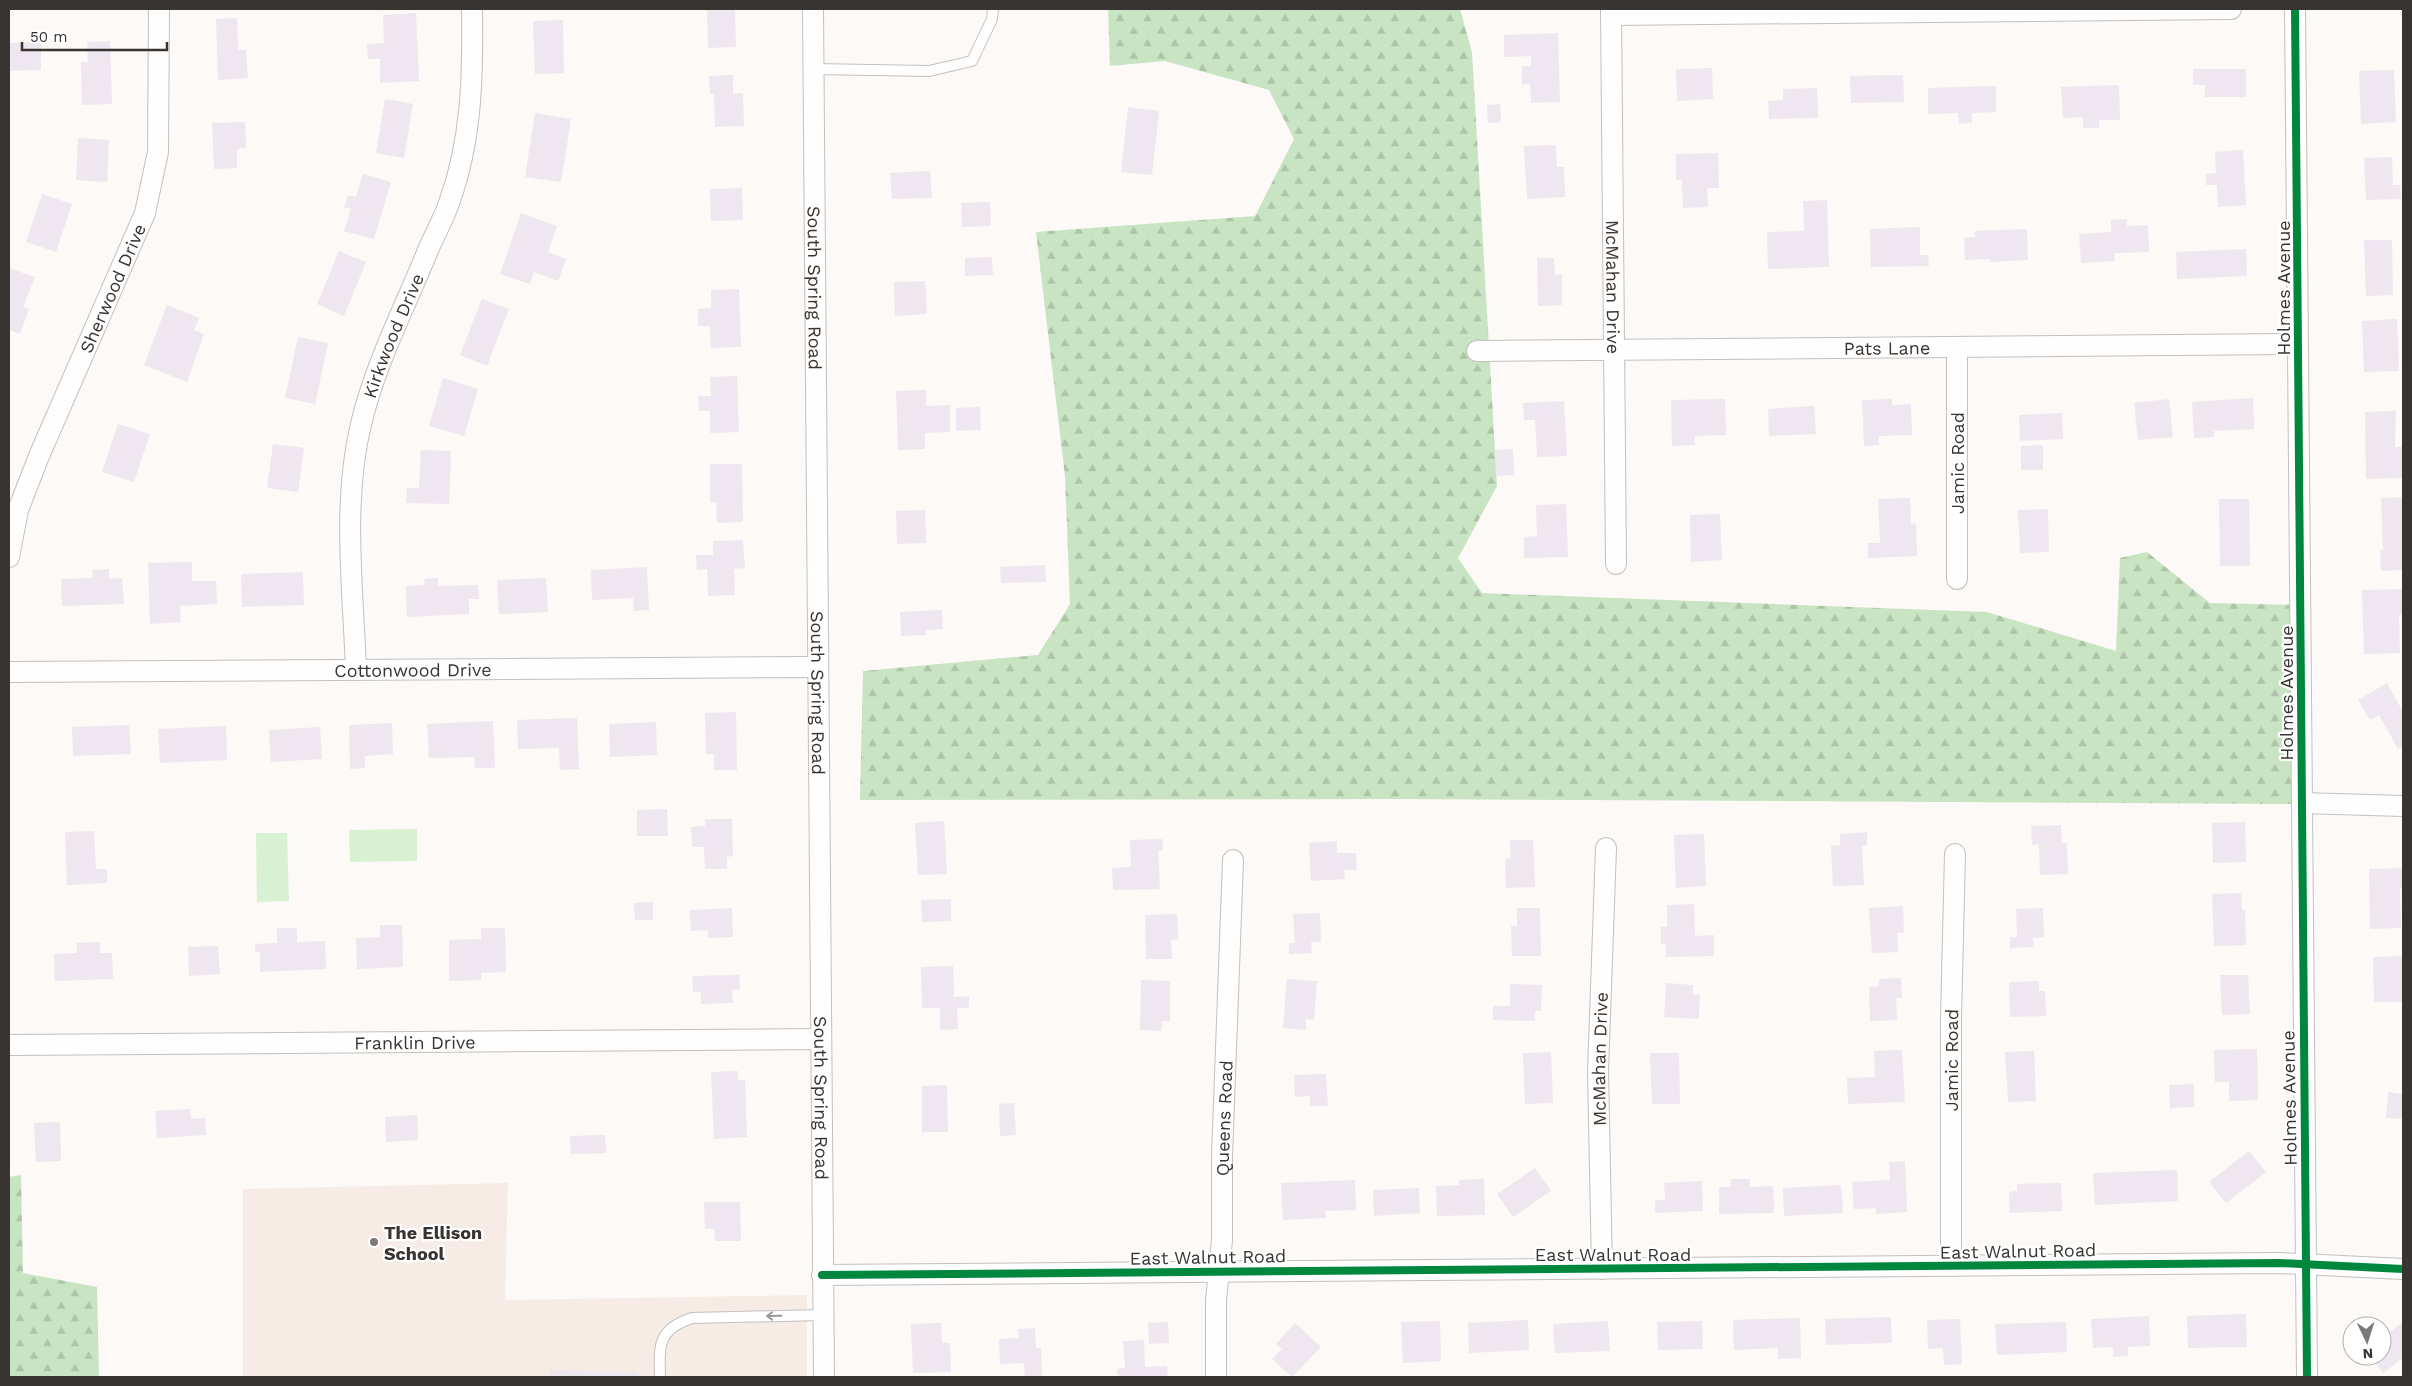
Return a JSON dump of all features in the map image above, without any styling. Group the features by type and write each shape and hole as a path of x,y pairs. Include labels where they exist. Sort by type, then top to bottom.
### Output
{"street":[{"name":"Sherwood Drive","path":"9,557 18,510 39,456 145,213 158,152 159,9"},
{"name":"Kirkwood Drive","path":"356,670 351,545 355,452 361,424 381,358 449,204 457,178 471,109 472,9"},
{"name":"South Spring Road","path":"812,9 824,1377"},
{"path":"1611,12 2231,9"},
{"name":"Holmes Avenue","path":"2295,9 2307,1377"},
{"name":"McMahan Drive","path":"1611,12 1616,564"},
{"name":"Pats Lane","path":"1477,351 2298,344"},
{"name":"Jamic Road","path":"1957,347 1957,579"},
{"name":"Cottonwood Drive","path":"9,672 817,667"},
{"path":"2302,802 2403,806"},
{"name":"McMahan Drive","path":"1602,1269 1598,1071 1606,848"},
{"name":"Jamic Road","path":"1952,1266 1951,1028 1955,854"},
{"name":"Queens Road","path":"1216,1377 1216,1300 1222,1240 1222,1156 1232,860"},
{"name":"Franklin Drive","path":"9,1046 821,1039"},
{"name":"East Walnut Road","path":"822,1275 2306,1264 2403,1269"}],"lane":[{"path":"813,69 929,71 972,61 992,19 993,9"},
{"path":"660,1377 659,1350 665,1333 676,1323 692,1318 823,1315"}],"shaded area":[{"name":"The Ellison School","path":"508,1183 505,1300 807,1295 807,1377 243,1377 243,1189"}],"green space":[{"path":"1108,9 1460,9 1472,52 1497,486 1458,558 1482,593 1987,612 2116,651 2120,558 2147,552 2210,603 2306,605 2306,804 1398,799 860,800 863,671 1038,655 1070,604 1065,476 1036,232 1255,216 1294,139 1269,90 1165,61 1110,66"},
{"path":"417,829 417,861 350,862 349,830"},
{"path":"256,833 287,833 289,901 257,902"},
{"path":"21,1175 23,1273 97,1287 99,1377 9,1377 9,1177"}],"building":[{"path":"707,9 735,9 736,47 708,48"},
{"path":"416,13 419,81 380,83 380,59 368,59 367,44 384,43 383,15"},
{"path":"237,18 238,50 246,50 248,78 218,80 216,19"},
{"path":"563,20 564,73 535,74 533,21"},
{"path":"1558,33 1560,102 1531,103 1530,84 1522,84 1522,66 1531,66 1531,56 1504,57 1504,35"},
{"path":"110,41 112,104 82,105 81,62 88,62 87,42"},
{"path":"41,42 41,70 9,71 9,43"},
{"path":"1712,68 1713,99 1677,101 1676,69"},
{"path":"2193,69 2246,69 2246,97 2205,97 2205,85 2193,85"},
{"path":"2394,70 2396,122 2361,124 2359,71"},
{"path":"733,75 733,94 743,93 744,126 715,127 714,94 710,94 709,76"},
{"path":"1903,75 1904,102 1851,103 1850,76"},
{"path":"2119,85 2120,120 2099,120 2099,128 2083,128 2083,117 2063,118 2061,87"},
{"path":"1996,86 1996,112 1972,113 1972,123 1959,124 1958,113 1928,114 1928,88"},
{"path":"1817,88 1818,118 1769,119 1768,101 1783,100 1783,89"},
{"path":"385,99 413,104 404,158 376,153"},
{"path":"1500,104 1501,122 1488,123 1487,105"},
{"path":"1128,107 1159,111 1152,175 1121,172"},
{"path":"535,113 571,119 561,182 525,177"},
{"path":"245,122 246,148 237,149 237,168 214,169 212,123"},
{"path":"78,138 109,140 107,182 76,180"},
{"path":"1556,145 1557,167 1564,167 1565,197 1527,199 1524,146"},
{"path":"2243,150 2246,205 2218,207 2217,185 2206,185 2206,174 2216,173 2215,152"},
{"path":"1718,153 1719,188 1707,188 1708,207 1683,208 1682,180 1676,180 1676,154"},
{"path":"2392,157 2393,185 2400,185 2401,199 2366,200 2364,158"},
{"path":"930,171 932,198 892,199 890,173"},
{"path":"363,174 391,182 374,239 344,231 351,209 344,207 348,195 356,197"},
{"path":"742,188 743,220 711,221 710,189"},
{"path":"42,194 72,204 56,252 26,242"},
{"path":"1827,200 1829,267 1768,269 1767,232 1804,231 1803,201"},
{"path":"990,202 991,226 962,227 961,203"},
{"path":"521,213 557,226 548,252 566,259 558,281 534,272 530,284 500,274"},
{"path":"2127,219 2127,226 2148,225 2149,252 2115,253 2115,261 2081,263 2079,234 2111,232 2111,220"},
{"path":"1920,227 1920,255 1928,255 1929,266 1871,267 1870,229"},
{"path":"2027,229 2028,260 1990,262 1990,259 1965,260 1964,238 1975,237 1975,231"},
{"path":"2364,240 2392,240 2393,295 2366,296"},
{"path":"2246,249 2247,276 2177,279 2176,252"},
{"path":"339,251 366,262 344,316 317,304"},
{"path":"992,257 993,275 965,276 965,258"},
{"path":"1537,258 1554,258 1555,275 1562,274 1562,305 1538,306"},
{"path":"9,268 35,277 23,307 29,309 20,334 9,330"},
{"path":"925,281 927,314 895,316 894,282"},
{"path":"739,289 741,347 711,348 710,326 698,326 698,309 711,308 711,290"},
{"path":"482,299 509,309 487,366 460,355"},
{"path":"167,305 199,318 194,330 204,334 187,382 144,365"},
{"path":"2397,319 2399,371 2364,372 2362,321"},
{"path":"298,337 328,343 315,404 285,398"},
{"path":"737,376 739,432 710,433 710,411 699,411 698,396 711,396 710,377"},
{"path":"443,378 478,389 464,436 429,426"},
{"path":"926,390 926,406 950,405 950,432 925,433 925,449 898,450 896,391"},
{"path":"2253,398 2254,429 2214,431 2214,437 2194,438 2192,402"},
{"path":"1725,399 1726,435 1695,436 1695,445 1672,446 1671,400"},
{"path":"1892,399 1892,405 1911,404 1912,435 1879,436 1879,445 1864,446 1862,400"},
{"path":"2169,399 2173,437 2138,440 2134,403"},
{"path":"1564,401 1567,456 1537,457 1535,420 1524,420 1523,403"},
{"path":"1814,406 1816,434 1769,436 1768,409"},
{"path":"980,407 981,430 956,431 956,408"},
{"path":"2396,411 2395,447 2402,447 2402,478 2366,479 2365,412"},
{"path":"2062,413 2063,439 2020,441 2019,415"},
{"path":"118,424 150,434 134,482 102,472"},
{"path":"273,444 304,448 298,492 267,488"},
{"path":"2043,445 2043,470 2021,470 2021,446"},
{"path":"1513,449 1514,475 1496,476 1495,450"},
{"path":"421,450 451,451 449,504 406,503 407,488 419,488"},
{"path":"710,464 742,464 743,522 717,523 716,502 710,503"},
{"path":"2403,497 2403,570 2381,571 2380,550 2383,550 2381,498"},
{"path":"1910,498 1911,524 1916,523 1917,556 1868,558 1868,543 1880,543 1878,499"},
{"path":"2219,499 2249,499 2250,566 2220,566"},
{"path":"1566,504 1568,557 1524,558 1524,537 1537,536 1536,505"},
{"path":"2048,509 2049,552 2020,553 2018,510"},
{"path":"925,510 926,543 897,544 896,511"},
{"path":"1720,514 1722,560 1691,562 1690,515"},
{"path":"743,540 745,568 734,569 735,595 708,596 707,569 697,570 696,555 713,555 713,541"},
{"path":"192,562 192,581 216,581 217,604 180,606 181,622 150,624 148,563"},
{"path":"1045,565 1046,582 1001,583 1000,567"},
{"path":"647,567 649,610 634,611 633,598 592,600 591,570"},
{"path":"109,569 109,579 122,578 124,604 62,606 61,579 93,578 92,570"},
{"path":"303,572 304,605 242,607 241,574"},
{"path":"438,578 438,586 478,585 479,599 469,599 469,614 407,617 406,586 425,585 424,579"},
{"path":"546,578 548,612 499,614 497,580"},
{"path":"2403,589 2403,614 2399,615 2400,653 2364,654 2362,590"},
{"path":"942,610 943,629 926,630 926,635 901,636 900,612"},
{"path":"2387,683 2403,712 2403,746 2398,749 2379,715 2370,720 2358,700"},
{"path":"736,712 737,770 714,770 714,754 706,754 705,713"},
{"path":"577,718 579,769 560,770 559,748 518,749 517,720"},
{"path":"493,721 495,768 475,768 474,757 429,758 427,724"},
{"path":"656,722 657,755 610,757 609,724"},
{"path":"392,723 393,754 365,756 365,768 350,769 349,725"},
{"path":"129,725 131,754 73,756 72,727"},
{"path":"226,726 227,760 160,763 158,729"},
{"path":"320,727 322,759 271,762 269,730"},
{"path":"667,809 668,836 637,836 637,810"},
{"path":"705,819 732,819 733,856 727,857 727,869 705,869 704,847 692,847 691,827 705,826"},
{"path":"944,821 947,874 918,875 915,823"},
{"path":"2245,822 2246,862 2213,863 2212,823"},
{"path":"2061,825 2062,843 2067,843 2068,874 2040,875 2039,844 2032,845 2031,826"},
{"path":"94,831 96,869 107,869 107,883 67,885 65,832"},
{"path":"1867,832 1867,845 1862,846 1864,885 1833,886 1831,846 1840,845 1840,834"},
{"path":"1704,834 1706,886 1676,888 1674,835"},
{"path":"1162,839 1163,850 1158,851 1160,889 1113,890 1112,868 1131,867 1130,840"},
{"path":"1510,840 1533,840 1535,887 1506,888 1505,859 1511,858"},
{"path":"1337,841 1337,853 1356,853 1357,870 1344,870 1345,879 1311,881 1309,843"},
{"path":"2403,868 2403,888 2400,888 2401,928 2370,929 2369,869"},
{"path":"2241,893 2242,910 2245,910 2246,945 2214,946 2212,894"},
{"path":"951,899 951,921 922,922 921,900"},
{"path":"653,902 653,920 635,920 634,903"},
{"path":"1694,904 1695,936 1714,935 1714,956 1666,957 1666,944 1661,944 1661,927 1667,927 1667,905"},
{"path":"1903,906 1904,933 1897,933 1898,952 1872,953 1869,908"},
{"path":"732,908 733,937 708,938 708,930 691,931 690,910"},
{"path":"1517,908 1540,908 1541,956 1512,956 1511,926 1517,926"},
{"path":"2043,908 2044,937 2033,938 2034,947 2010,948 2010,937 2017,937 2016,909"},
{"path":"1320,913 1321,942 1311,942 1312,953 1289,954 1289,943 1295,943 1293,914"},
{"path":"1177,914 1178,939 1171,940 1172,959 1146,959 1145,915"},
{"path":"380,925 402,925 403,967 357,969 356,938 380,937"},
{"path":"277,928 297,928 297,942 325,941 326,969 260,972 260,952 255,952 255,944 277,943"},
{"path":"481,928 505,928 506,972 481,973 481,980 449,981 449,940 481,939"},
{"path":"100,942 100,953 112,953 113,979 55,981 54,954 77,953 77,943"},
{"path":"218,946 220,974 189,976 188,947"},
{"path":"2403,956 2403,1002 2374,1002 2373,957"},
{"path":"953,966 954,997 969,996 969,1008 957,1008 958,1029 940,1030 940,1008 922,1008 921,967"},
{"path":"739,975 740,989 732,990 733,1003 701,1004 701,992 693,992 692,976"},
{"path":"2220,975 2248,975 2250,1014 2222,1015"},
{"path":"1901,978 1902,998 1896,998 1897,1020 1870,1021 1869,987 1879,986 1879,979"},
{"path":"1287,979 1317,981 1314,1020 1306,1019 1306,1030 1283,1028"},
{"path":"1141,980 1170,981 1170,1021 1162,1021 1161,1031 1140,1030"},
{"path":"2039,981 2039,991 2045,991 2046,1016 2010,1017 2009,982"},
{"path":"1666,983 1693,985 1693,995 1700,995 1699,1019 1664,1017"},
{"path":"1510,984 1542,985 1541,1011 1535,1011 1535,1021 1493,1020 1493,1006 1510,1006"},
{"path":"2257,1049 2258,1100 2229,1101 2229,1082 2215,1082 2214,1050"},
{"path":"1902,1050 1905,1102 1848,1104 1847,1078 1875,1077 1874,1051"},
{"path":"2034,1051 2036,1101 2008,1102 2005,1052"},
{"path":"1551,1052 1553,1103 1525,1104 1523,1053"},
{"path":"1650,1053 1679,1053 1680,1104 1652,1104"},
{"path":"738,1071 738,1080 745,1080 747,1137 714,1139 711,1072"},
{"path":"1326,1074 1328,1106 1310,1106 1310,1096 1295,1097 1294,1075"},
{"path":"2194,1084 2194,1107 2170,1108 2169,1085"},
{"path":"947,1085 948,1132 922,1132 922,1086"},
{"path":"2388,1092 2403,1094 2403,1119 2386,1118"},
{"path":"1014,1103 1016,1135 1000,1136 999,1104"},
{"path":"190,1109 191,1119 205,1118 206,1135 157,1138 155,1111"},
{"path":"417,1115 418,1140 386,1142 385,1117"},
{"path":"60,1122 61,1161 36,1162 34,1123"},
{"path":"605,1135 606,1153 571,1154 570,1136"},
{"path":"2249,1151 2266,1172 2226,1203 2209,1182"},
{"path":"1905,1161 1907,1212 1876,1214 1876,1208 1854,1209 1852,1182 1890,1180 1889,1162"},
{"path":"1535,1168 1551,1191 1513,1217 1497,1194"},
{"path":"2177,1170 2178,1201 2095,1205 2093,1173"},
{"path":"1484,1179 1485,1215 1437,1216 1436,1186 1459,1185 1459,1180"},
{"path":"1731,1179 1750,1179 1750,1187 1773,1186 1774,1213 1719,1214 1719,1187 1731,1187"},
{"path":"1355,1180 1356,1210 1325,1211 1326,1218 1283,1220 1281,1183"},
{"path":"1702,1181 1703,1211 1655,1213 1655,1200 1665,1200 1664,1183"},
{"path":"2061,1183 2062,1211 2010,1213 2009,1192 2017,1191 2017,1184"},
{"path":"1841,1185 1843,1213 1784,1216 1783,1188"},
{"path":"1419,1188 1420,1213 1374,1216 1373,1190"},
{"path":"704,1202 740,1202 741,1241 715,1241 714,1229 705,1229"},
{"path":"2246,1314 2247,1347 2188,1348 2187,1316"},
{"path":"2149,1316 2150,1346 2128,1347 2128,1356 2113,1357 2113,1347 2093,1348 2091,1319"},
{"path":"1891,1317 1892,1343 1826,1345 1825,1319"},
{"path":"1800,1318 1801,1358 1778,1359 1778,1348 1734,1350 1733,1320"},
{"path":"1960,1319 1962,1364 1944,1365 1943,1348 1928,1349 1927,1320"},
{"path":"1528,1320 1529,1350 1469,1353 1468,1323"},
{"path":"1440,1321 1441,1361 1403,1363 1401,1322"},
{"path":"1608,1321 1610,1351 1555,1353 1553,1324"},
{"path":"1702,1321 1703,1349 1658,1350 1657,1322"},
{"path":"1168,1322 1169,1343 1149,1344 1148,1323"},
{"path":"2066,1322 2067,1352 1997,1355 1995,1324"},
{"path":"2403,1322 2403,1358 2383,1373 2378,1366 2392,1366 2392,1330"},
{"path":"941,1323 942,1343 950,1343 951,1372 913,1373 911,1324"},
{"path":"1295,1323 1321,1347 1292,1377 1272,1359 1282,1349 1276,1344"},
{"path":"1035,1328 1036,1348 1041,1348 1042,1377 1025,1377 1024,1363 1000,1364 999,1339 1019,1338 1018,1329"},
{"path":"1144,1340 1145,1367 1167,1366 1168,1377 1118,1377 1117,1369 1125,1368 1123,1341"},
{"path":"550,1370 638,1372 638,1377 549,1377"}],"cycle path":[{"path":"2295,9 2307,1377"},
{"path":"822,1275 2279,1263 2403,1269"}],"place":[{"name":"The Ellison School","path":"374,1242"}]}
